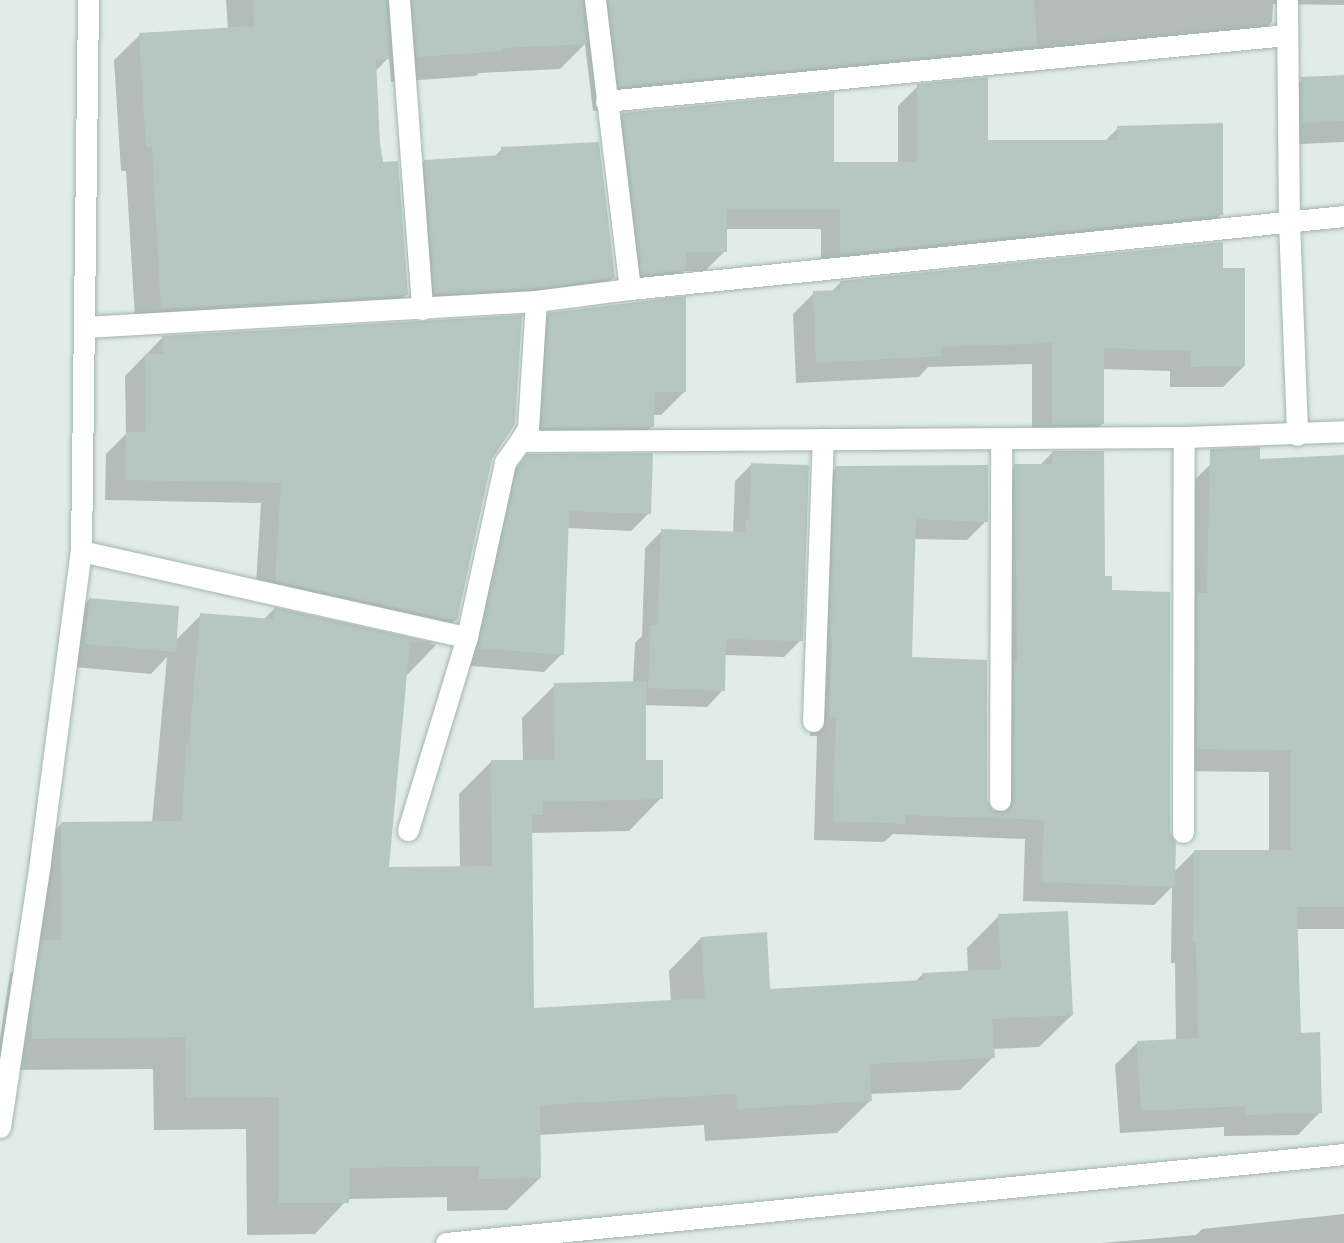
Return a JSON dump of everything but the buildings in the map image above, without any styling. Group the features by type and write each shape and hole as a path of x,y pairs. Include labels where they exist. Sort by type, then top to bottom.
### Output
{"street":[{"path":"0,1127 40,861 81,551 88,0"},
{"path":"399,0 422,309"},
{"path":"595,0 630,289"},
{"path":"1287,0 1289,222 1297,435"},
{"path":"606,101 1287,34"},
{"path":"85,327 536,301 1344,216"},
{"path":"408,831 467,636 505,462 528,428 536,301"},
{"path":"520,441 1184,437 1297,435 1344,431"},
{"path":"1183,832 1184,437"},
{"path":"1000,800 1001,438"},
{"path":"813,721 823,439"},
{"path":"81,551 467,636"},
{"path":"446,1243 1344,1154"}]}
